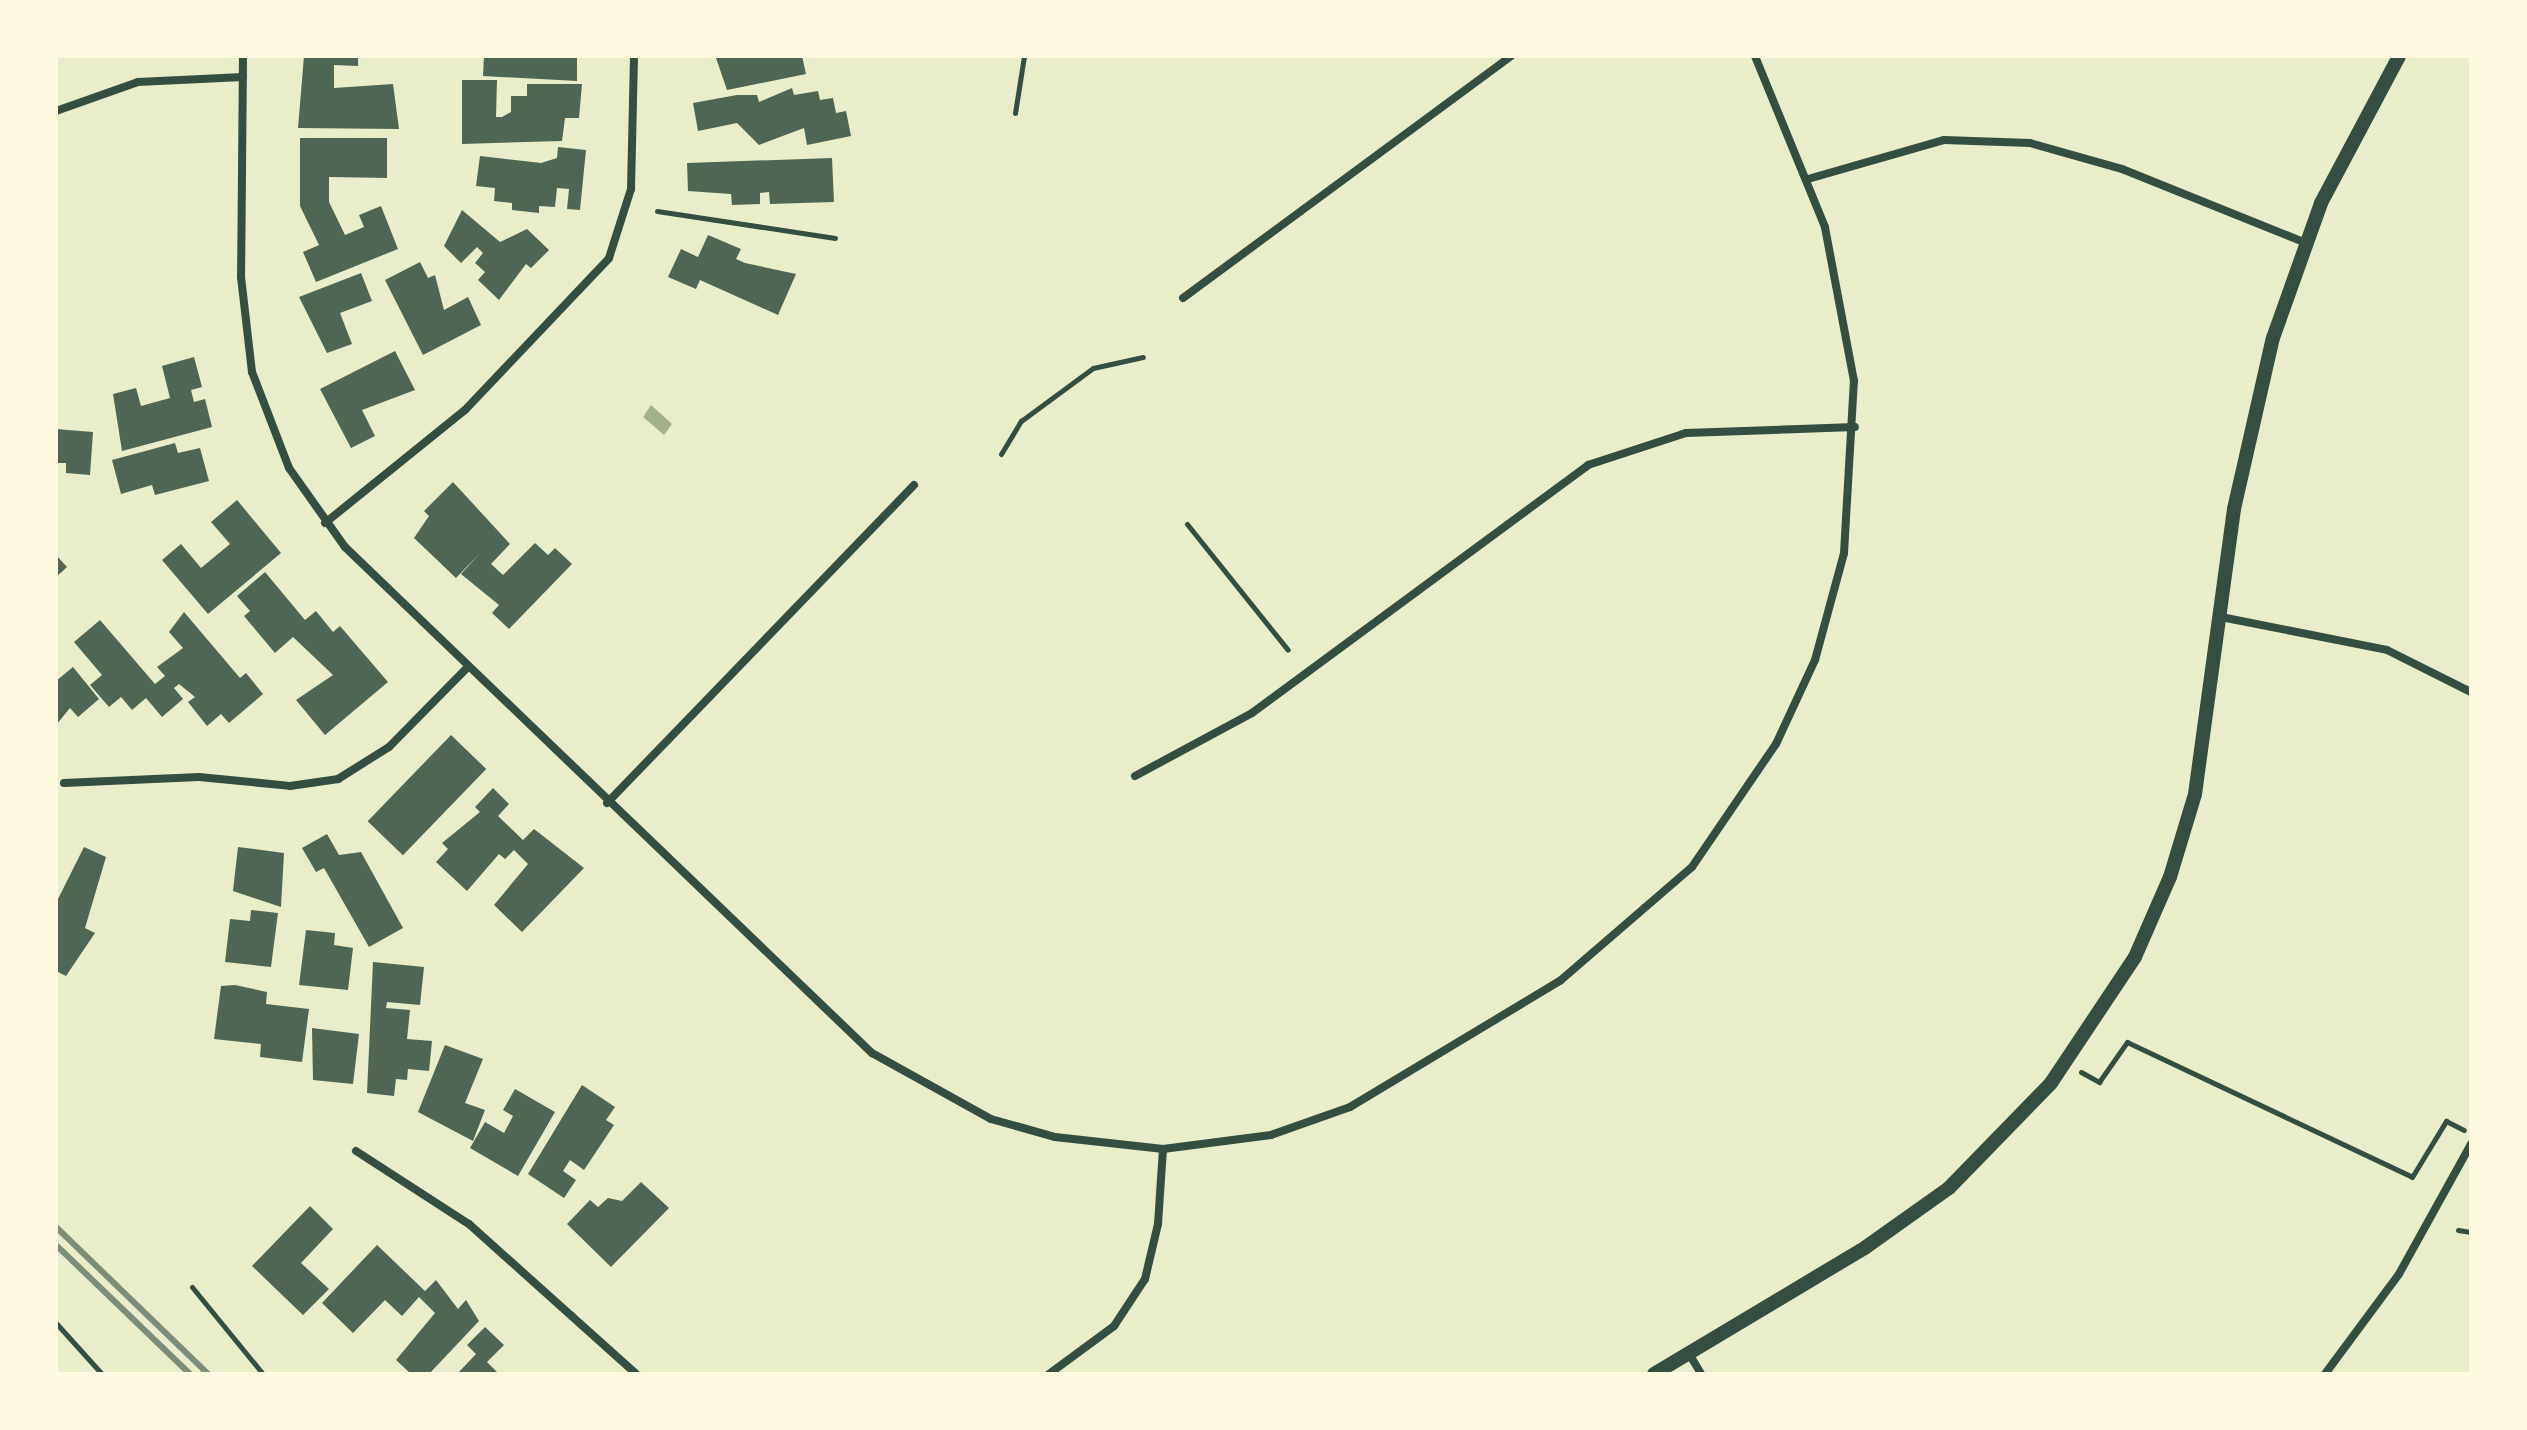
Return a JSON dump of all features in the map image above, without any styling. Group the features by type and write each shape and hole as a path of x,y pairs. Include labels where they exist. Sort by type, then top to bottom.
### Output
{"street":[{"path":"243,56 248,350 273,436 325,523 466,669 832,1021 896,1070 958,1105 1020,1128 1163,1149 1271,1135 1350,1107 1561,980 1667,894 1753,785 1809,674 1844,553 1855,427 1844,299 1808,179 1755,56"},
{"path":"325,523 465,410 609,258 631,189 634,56"},
{"path":"1183,298 1511,56"},
{"path":"1654,1374 1912,1217 1984,1157 2067,1063 2135,957 2170,877 2203,757 2251,427 2304,242 2399,56"},
{"path":"56,111 138,82 243,77"},
{"path":"1808,179 1944,140 2030,143 2122,169 2304,242"},
{"path":"1135,776 1252,713 1588,465 1686,433 1855,427"},
{"path":"607,803 914,485"},
{"path":"2221,617 2387,650 2471,692"},
{"path":"64,783 199,777 290,786 338,779 389,747 466,669"},
{"path":"2325,1374 2399,1274 2471,1144"},
{"path":"1049,1374 1114,1326 1145,1279 1158,1224 1163,1149"},
{"path":"356,1151 479,1232 636,1374"},
{"path":"1688,1352 1701,1374"}],"path":[{"path":"1015,113 1024,56"},
{"path":"657,211 835,238"},
{"path":"1001,454 1021,421 1093,368 1143,357"},
{"path":"1187,524 1288,650"},
{"path":"2067,1063 2099,1082 2127,1042 2412,1177 2446,1121 2471,1134"},
{"path":"2458,1230 2471,1232"},
{"path":"192,1287 263,1374"},
{"path":"56,1323 102,1374"}],"shaded area":[{"path":"651,405 672,424 664,435 643,417"}],"building":[{"path":"304,56 358,56 358,66 334,65 334,88 393,84 399,129 298,128"},
{"path":"484,56 577,56 577,81 483,76"},
{"path":"802,56 806,74 727,90 716,58"},
{"path":"462,80 497,80 496,117 511,112 511,96 527,96 527,84 582,84 579,118 565,118 562,141 462,144"},
{"path":"792,88 794,95 818,91 820,100 833,98 836,113 846,111 851,136 807,145 804,128 759,145 737,123 698,131 693,103 737,95 757,95 759,102"},
{"path":"300,138 387,138 387,178 329,177 329,202 345,235 364,227 359,215 381,206 398,249 316,282 303,252 319,245 300,206"},
{"path":"558,147 586,150 580,210 567,209 569,189 557,188 555,207 539,206 539,213 512,210 512,203 494,201 495,188 476,186 480,156 541,163 557,158"},
{"path":"832,158 834,202 770,204 769,192 760,193 760,204 732,205 731,194 688,191 687,163"},
{"path":"462,210 500,242 527,229 549,250 531,268 526,264 499,300 478,280 485,272 475,263 483,253 477,247 461,263 444,246"},
{"path":"708,235 741,249 736,259 745,263 796,274 778,315 700,280 696,289 668,277 681,249 698,257"},
{"path":"420,262 428,278 435,275 444,310 468,297 481,325 423,355 385,280"},
{"path":"361,273 372,301 340,313 352,344 327,353 299,297"},
{"path":"395,351 415,390 362,410 375,436 351,448 320,389"},
{"path":"194,357 202,387 191,390 194,402 205,399 212,427 122,451 113,394 136,388 141,406 170,398 162,366"},
{"path":"56,429 93,432 90,475 66,473 66,463 56,463"},
{"path":"175,443 178,453 200,448 209,481 155,495 152,485 121,494 112,460"},
{"path":"453,482 510,544 491,564 503,575 535,543 548,555 555,548 572,564 509,629 492,613 499,605 461,574 482,551 456,578 414,538 429,516 424,511"},
{"path":"237,500 281,553 208,614 162,560 181,544 201,568 230,544 211,522"},
{"path":"56,555 67,567 56,577"},
{"path":"265,572 305,620 316,611 333,632 340,626 388,682 325,735 296,700 333,675 293,637 275,653 244,616 250,611 237,596"},
{"path":"184,612 240,678 246,673 263,694 229,723 221,714 207,726 188,702 195,697 179,684 174,688 183,699 162,717 146,698 132,710 121,697 109,707 90,685 102,675 74,642 100,620 155,684 165,676 157,667 183,648 169,632"},
{"path":"73,667 99,699 78,717 70,708 56,725 56,681"},
{"path":"451,735 486,769 403,855 368,821"},
{"path":"493,788 509,804 498,816 523,840 534,829 584,868 522,932 494,905 528,864 514,850 505,859 499,854 467,891 436,862 448,849 442,843 480,812 475,807"},
{"path":"327,834 339,855 361,852 403,928 369,947 324,868 316,872 302,848"},
{"path":"84,847 106,857 85,928 95,933 66,976 56,971 56,903"},
{"path":"238,847 284,853 281,907 233,891"},
{"path":"251,910 278,913 271,967 225,962 230,919 250,921"},
{"path":"306,930 335,933 334,945 353,948 348,990 299,985"},
{"path":"373,962 424,967 420,1005 387,1002 386,1008 410,1010 407,1039 432,1041 429,1071 408,1069 407,1080 396,1079 394,1096 367,1093"},
{"path":"235,985 267,992 266,1004 309,1009 302,1062 260,1057 261,1044 214,1039 221,986"},
{"path":"312,1028 359,1034 353,1084 313,1080"},
{"path":"445,1045 483,1059 465,1103 485,1110 473,1141 418,1112"},
{"path":"582,1085 615,1107 606,1120 614,1125 584,1170 570,1160 563,1171 576,1180 564,1198 528,1174"},
{"path":"515,1089 555,1112 518,1176 470,1148 485,1122 504,1133 513,1116 503,1110"},
{"path":"641,1182 669,1208 611,1267 567,1224 590,1200 598,1207 608,1198 622,1201"},
{"path":"310,1206 333,1229 301,1263 329,1289 303,1315 252,1266"},
{"path":"377,1245 425,1291 436,1280 458,1309 466,1300 479,1321 429,1374 411,1374 396,1360 435,1313 419,1297 402,1316 385,1300 353,1333 322,1303"},
{"path":"485,1327 504,1345 487,1362 499,1374 457,1374 476,1354 467,1345"}],"railway":[{"path":"56,1227 208,1374"},
{"path":"56,1245 190,1374"}]}
